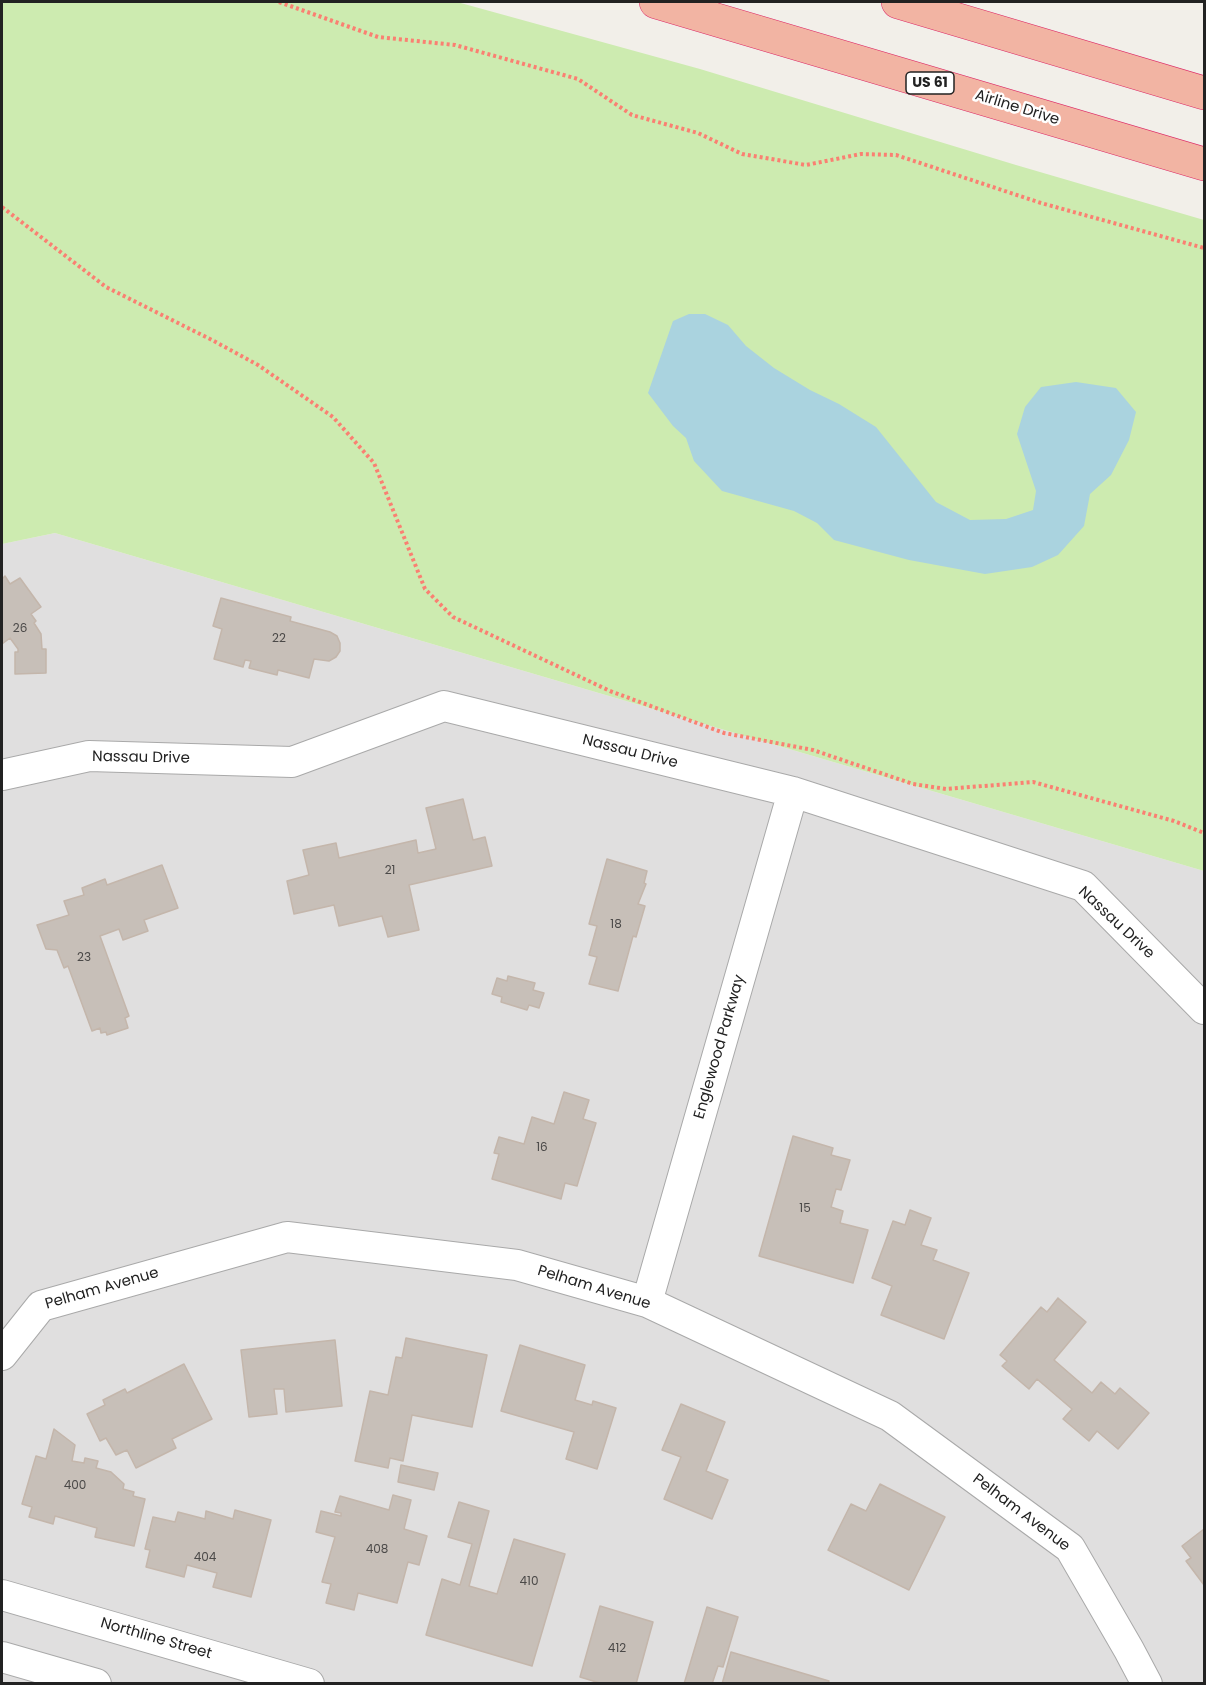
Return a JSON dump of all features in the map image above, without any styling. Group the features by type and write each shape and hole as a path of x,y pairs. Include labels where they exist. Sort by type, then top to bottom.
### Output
{"highway":[{"name":"Airline Drive","path":"656,2 1204,164"},
{"path":"898,2 1204,93"}],"street":[{"name":"Nassau Drive","path":"2,776 89,756 292,762 444,706 793,792 1083,886 1204,1009"},
{"name":"Englewood Parkway","path":"648,1302 793,792"},
{"name":"Pelham Avenue","path":"2,1354 40,1306 287,1237 517,1265 648,1302 890,1416 1070,1548 1147,1683"},
{"name":"Northline Street","path":"2,1595 309,1683"},
{"path":"2,1657 96,1683"}],"path":[{"path":"279,2 378,36 455,45 578,79 632,115 698,133 742,154 806,165 861,154 896,155 1041,203 1204,248"},
{"path":"2,207 106,287 258,365 333,417 374,463 425,589 453,617 610,691 724,732 813,750 924,786 946,789 1033,782 1174,822 1204,833"}],"shaded area":[{"path":"55,533 1204,871 1204,1683 2,1683 2,544"}],"green space":[{"path":"2,2 457,2 700,69 1204,220 1204,871 55,533 2,544"}],"water":[{"path":"689,314 705,314 728,325 746,346 774,368 876,427 936,502 970,520 1006,519 1033,510 1036,491 1017,434 1025,407 1041,387 1076,382 1116,388 1136,412 1129,440 1111,475 1090,494 1084,526 1058,555 1032,567 985,574 909,560 834,540 817,523 794,511 722,491 694,461 686,438 673,426 648,393 673,321"}],"building":[{"path":"5,576 10,584 20,578 41,607 31,614 41,634 42,649 46,649 46,673 15,674 15,652 18,652 18,649 10,638 2,644 2,579"},
{"path":"221,598 291,617 290,621 330,632 337,636 340,651 329,661 314,659 309,678 278,670 277,675 249,668 251,661 245,660 243,667 214,659 222,629 213,626"},
{"path":"463,799 473,840 485,837 492,866 409,885 419,930 388,937 382,916 339,926 334,905 294,914 287,881 309,875 303,850 336,843 339,858 416,840 418,853 436,849 426,808"},
{"path":"607,859 647,871 644,883 646,884 638,904 645,906 636,937 633,936 618,991 589,984 597,957 589,955 597,926 589,924"},
{"path":"162,865 178,908 144,920 148,931 123,940 119,929 100,936 129,1016 125,1018 128,1028 107,1035 106,1032 101,1033 100,1028 92,1031 68,966 64,968 57,950 46,949 37,925 69,915 64,901 84,895 82,888 105,879 107,885"},
{"path":"508,976 535,983 533,990 544,993 539,1008 529,1005 527,1010 501,1002 502,997 492,994 497,978 507,981"},
{"path":"564,1092 589,1100 583,1119 596,1123 577,1186 565,1183 561,1199 492,1179 499,1154 494,1153 499,1137 524,1144 532,1117 554,1124"},
{"path":"793,1136 833,1148 831,1155 850,1160 841,1190 836,1189 831,1207 843,1211 840,1223 868,1230 853,1283 759,1256"},
{"path":"910,1210 931,1218 921,1245 937,1250 933,1260 969,1273 944,1339 881,1315 892,1286 872,1278 893,1221 905,1225"},
{"path":"1058,1298 1086,1322 1054,1360 1092,1393 1101,1382 1115,1394 1120,1388 1149,1413 1118,1449 1097,1431 1089,1441 1063,1419 1072,1409 1037,1379 1029,1389 1002,1366 1007,1361 1000,1355 1041,1307 1047,1312"},
{"path":"406,1338 487,1355 472,1427 412,1415 403,1461 390,1458 388,1468 355,1461 370,1391 388,1395 396,1357 402,1358"},
{"path":"335,1340 342,1406 286,1412 284,1389 274,1389 277,1414 249,1417 241,1350"},
{"path":"520,1345 585,1365 575,1400 592,1405 593,1401 616,1408 597,1469 566,1459 574,1432 501,1411"},
{"path":"184,1364 212,1419 172,1439 176,1448 136,1468 127,1450 116,1455 106,1438 100,1441 87,1414 105,1405 103,1400 125,1389 127,1393"},
{"path":"681,1404 725,1422 706,1471 728,1480 712,1519 664,1499 681,1457 662,1450"},
{"path":"54,1429 75,1445 72,1461 84,1463 85,1458 98,1461 96,1468 111,1472 124,1484 123,1489 134,1492 133,1496 145,1499 134,1546 95,1537 97,1528 55,1516 53,1524 29,1517 32,1507 22,1504 36,1456 46,1459"},
{"path":"401,1465 438,1473 434,1490 398,1482"},
{"path":"880,1484 945,1517 909,1590 828,1550 851,1504 866,1511"},
{"path":"393,1495 411,1500 404,1529 427,1536 419,1565 408,1562 397,1603 358,1593 354,1610 326,1603 331,1584 322,1582 335,1537 316,1532 321,1511 341,1516 341,1513 335,1512 340,1496 389,1510"},
{"path":"459,1502 489,1511 469,1586 497,1594 514,1539 565,1554 532,1666 426,1635 442,1579 460,1585 472,1544 448,1537"},
{"path":"235,1510 271,1520 251,1597 213,1587 217,1573 187,1565 184,1577 146,1567 150,1550 145,1549 153,1517 175,1522 178,1512 205,1519 206,1511 233,1519"},
{"path":"1204,1529 1204,1585 1186,1561 1191,1558 1182,1546"},
{"path":"600,1606 653,1622 636,1684 603,1684 580,1677"},
{"path":"707,1607 738,1617 723,1667 718,1666 712,1684 684,1684"},
{"path":"731,1652 829,1681 828,1684 722,1684"}]}
